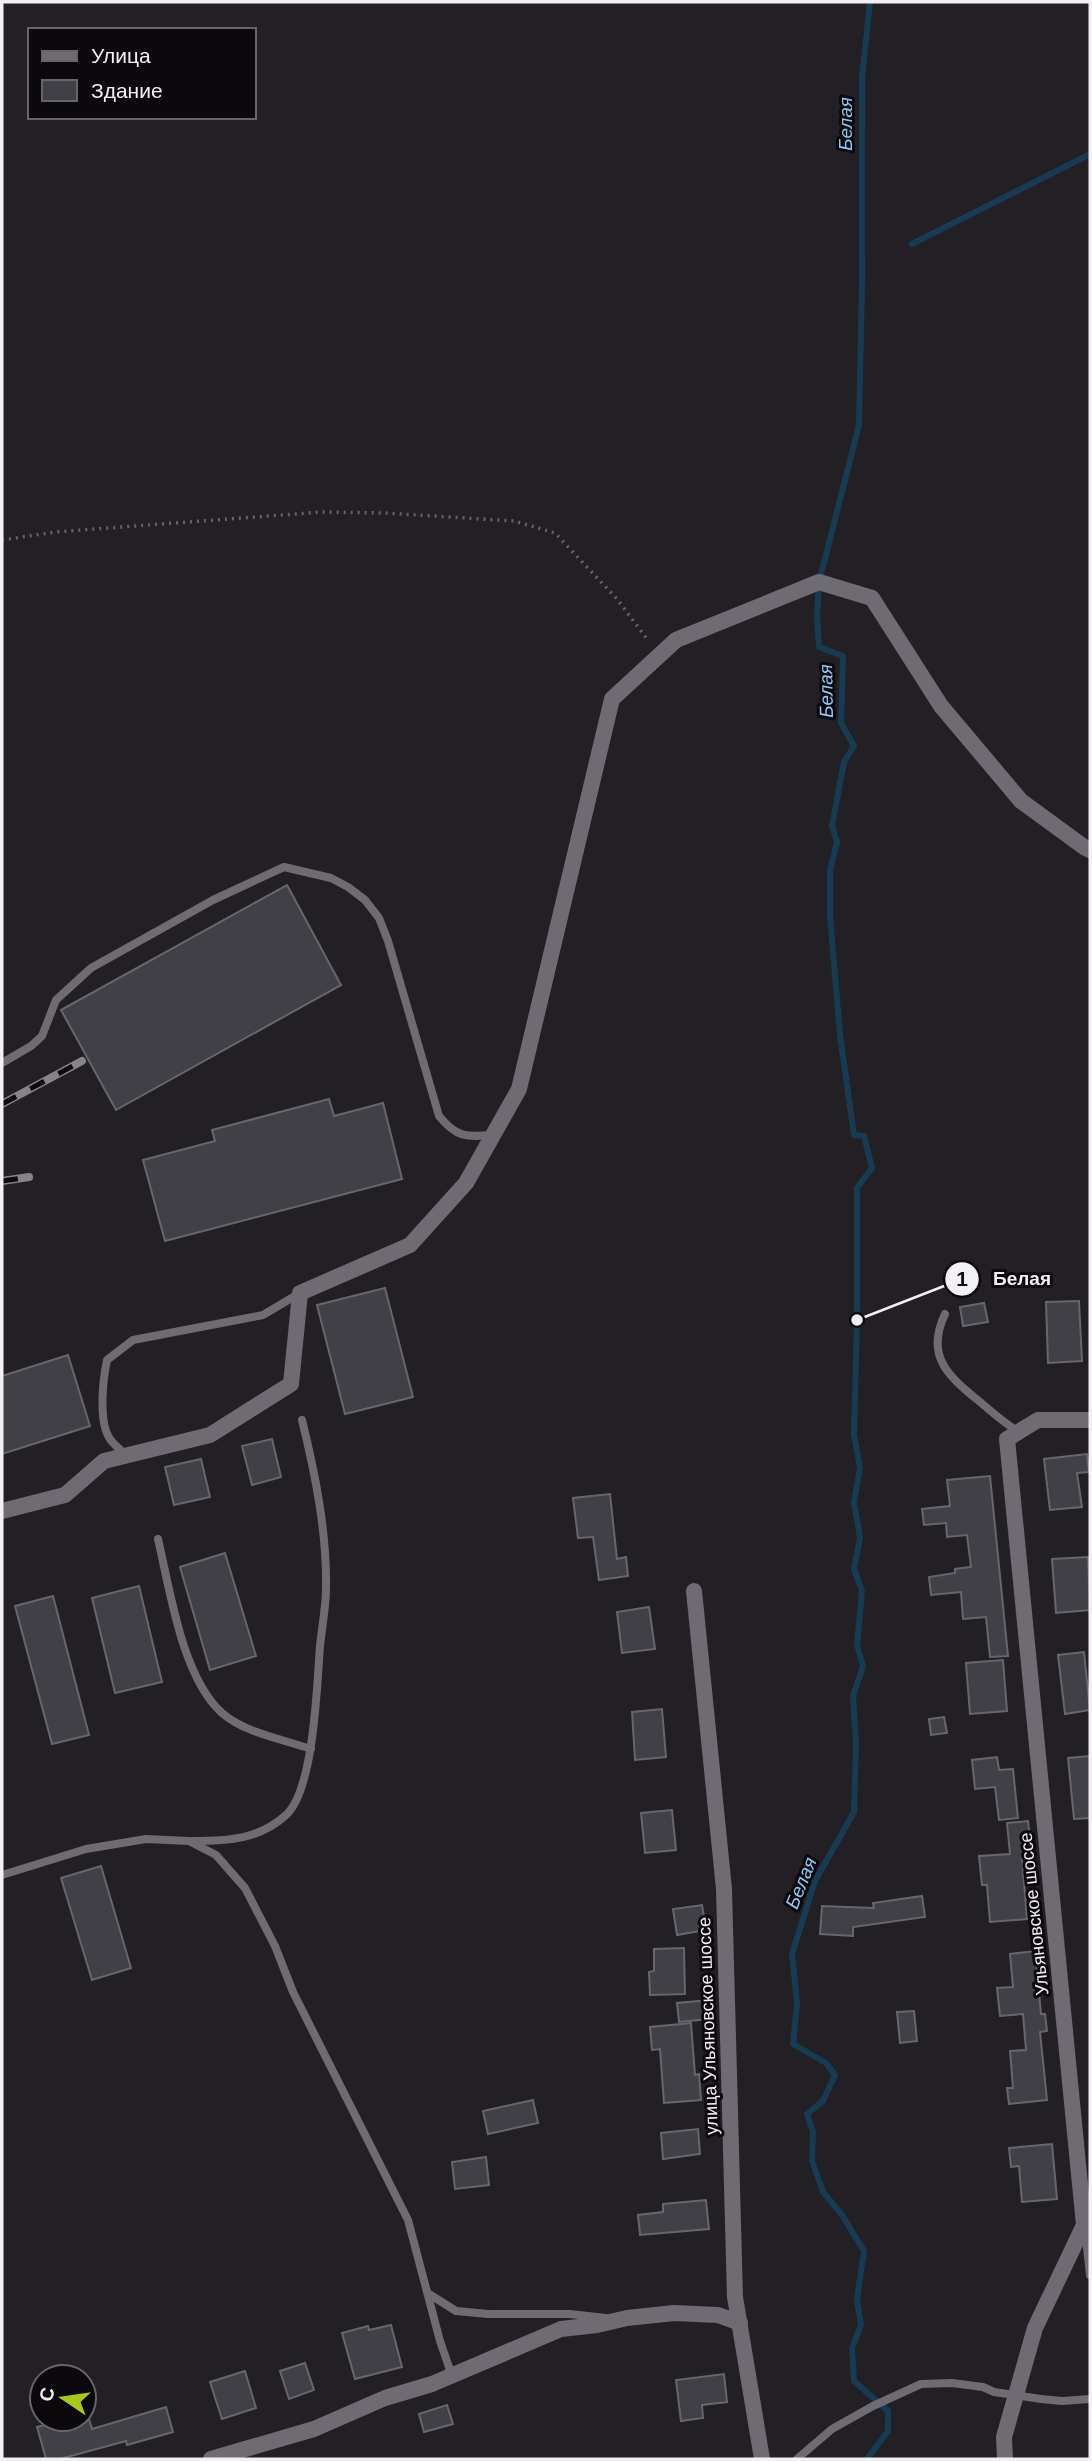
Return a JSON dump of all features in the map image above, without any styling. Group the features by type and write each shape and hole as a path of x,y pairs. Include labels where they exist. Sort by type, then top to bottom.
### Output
{"street":[{"path":"2,1511 65,1495 104,1461 211,1435 291,1384 300,1293 410,1245 466,1183 519,1089 612,699 676,640 819,582 872,598 941,706 1021,801 1090,850"},
{"path":"1019,1432 1038,1420 1090,1420"},
{"name":"Ульяновское шоссе","path":"1019,1432 1007,1439 1084,2225"},
{"name":"улица Ульяновское шоссе","path":"694,1591 724,1889 735,2297 762,2459"},
{"path":"1005,2459 1004,2437 1035,2328 1084,2225"},
{"path":"211,2459 314,2430 385,2398 432,2384 561,2329 674,2313 718,2315 740,2323"}],"lane":[{"path":"2,1063 31,1046 42,1036 56,1000 91,968 213,900 284,867 331,878 365,900 379,918 388,941 439,1116 453,1132 469,1137 493,1135"},
{"path":"127,1456 109,1438 105,1420 102,1383 107,1360 134,1340 263,1315 300,1293"},
{"path":"945,1314 939,1327 937,1342 940,1361 945,1369 955,1381 1004,1423 1019,1432"},
{"path":"2,1875 98,1847 146,1839 189,1842 246,1838 289,1813 303,1783 311,1749 326,1588 322,1528 302,1420"},
{"path":"158,1539 181,1634 200,1686 222,1713 248,1728 311,1749"},
{"path":"189,1842 216,1855 245,1888 275,1946 293,1992 408,2220 452,2376"},
{"path":"1084,2225 1090,2275"},
{"path":"429,2294 456,2311 488,2314 570,2314 620,2319"},
{"path":"797,2459 832,2429 921,2384 953,2383 983,2387 994,2392 1062,2401 1090,2399"}],"path":[{"path":"2,540 82,530 322,512 514,521 555,533 617,599 647,639"}],"building":[{"path":"287,885 341,985 116,1110 61,1010"},
{"path":"329,1099 334,1116 383,1103 402,1179 165,1241 143,1160 215,1141 212,1130"},
{"path":"385,1288 413,1397 345,1414 317,1305"},
{"path":"1079,1301 1082,1361 1048,1363 1046,1302"},
{"path":"984,1303 988,1322 963,1326 960,1307"},
{"path":"68,1355 90,1426 2,1454 2,1376"},
{"path":"272,1439 281,1477 252,1485 242,1446"},
{"path":"1087,1454 1089,1472 1077,1473 1082,1507 1050,1510 1044,1459"},
{"path":"201,1459 210,1497 174,1505 165,1467"},
{"path":"990,1476 1008,1656 990,1657 986,1617 963,1619 961,1592 931,1595 929,1577 955,1573 955,1569 971,1567 967,1535 947,1537 946,1523 924,1525 922,1509 950,1506 947,1480"},
{"path":"610,1494 617,1559 626,1557 628,1576 599,1580 593,1537 578,1538 573,1498"},
{"path":"225,1553 256,1656 210,1670 180,1567"},
{"path":"1088,1557 1090,1610 1056,1613 1052,1559"},
{"path":"139,1586 162,1682 115,1693 92,1598"},
{"path":"53,1596 89,1735 52,1744 15,1606"},
{"path":"649,1607 655,1649 622,1653 617,1612"},
{"path":"1084,1652 1090,1710 1065,1714 1058,1655"},
{"path":"1003,1660 1007,1711 970,1714 966,1663"},
{"path":"662,1709 666,1757 635,1760 632,1712"},
{"path":"944,1717 947,1733 931,1735 929,1719"},
{"path":"1090,1756 1090,1818 1074,1819 1068,1758"},
{"path":"997,1757 999,1770 1013,1769 1018,1818 999,1820 995,1787 975,1789 972,1760"},
{"path":"672,1810 676,1850 645,1853 641,1813"},
{"path":"1028,1821 1032,1856 1022,1857 1027,1919 990,1922 987,1885 982,1885 979,1856 1010,1854 1007,1823"},
{"path":"101,1866 131,1968 92,1980 61,1878"},
{"path":"922,1896 925,1917 853,1927 853,1936 820,1934 822,1906 874,1908 873,1903"},
{"path":"702,1905 706,1930 677,1935 673,1909"},
{"path":"684,1948 685,1994 650,1995 649,1972 654,1971 654,1949"},
{"path":"1035,1951 1041,2014 1045,2014 1047,2031 1040,2032 1047,2100 1009,2104 1007,2088 1013,2088 1010,2051 1026,2050 1023,2014 1000,2016 997,1988 1013,1987 1010,1954"},
{"path":"709,2000 710,2019 679,2022 677,2003"},
{"path":"914,2011 917,2041 900,2043 897,2012"},
{"path":"691,2023 695,2075 699,2074 701,2100 664,2103 660,2049 652,2050 650,2027"},
{"path":"533,2100 538,2123 488,2134 483,2111"},
{"path":"698,2129 700,2154 663,2159 661,2133"},
{"path":"1052,2144 1057,2199 1022,2202 1019,2166 1011,2167 1009,2148"},
{"path":"486,2157 489,2185 455,2189 452,2162"},
{"path":"706,2200 709,2229 640,2235 638,2215 663,2212 663,2204"},
{"path":"391,2325 402,2367 355,2379 342,2333 368,2326 369,2330"},
{"path":"305,2363 314,2390 289,2399 280,2371"},
{"path":"245,2371 256,2408 222,2419 210,2382"},
{"path":"724,2374 727,2402 702,2405 703,2418 681,2421 676,2380"},
{"path":"447,2405 453,2424 424,2432 419,2414"},
{"path":"166,2407 173,2432 127,2445 126,2441 60,2459 46,2459 39,2433 98,2433 98,2427"}],"waterway":[{"name":"Белая","path":"867,2459 888,2431 888,2411 854,2381 852,2348 861,2325 857,2299 864,2251 842,2215 823,2192 812,2161 813,2132 807,2114 823,2101 835,2075 826,2063 793,2044 797,2003 792,1954 815,1881 854,1812 856,1744 853,1696 863,1666 857,1645 862,1591 854,1569 860,1538 854,1502 860,1468 854,1434 857,1188 872,1168 864,1136 854,1135 840,1035 830,916 830,871 837,842 832,826 844,762 854,746 841,723 843,656 819,647 817,616 819,582 859,425 862,78 870,2"},
{"path":"912,244 1090,154"}],"railway":[{"path":"2,1104 82,1061"},
{"path":"2,1181 29,1177"}],"place":[{"name":"Белая","path":"857,1320"}]}
